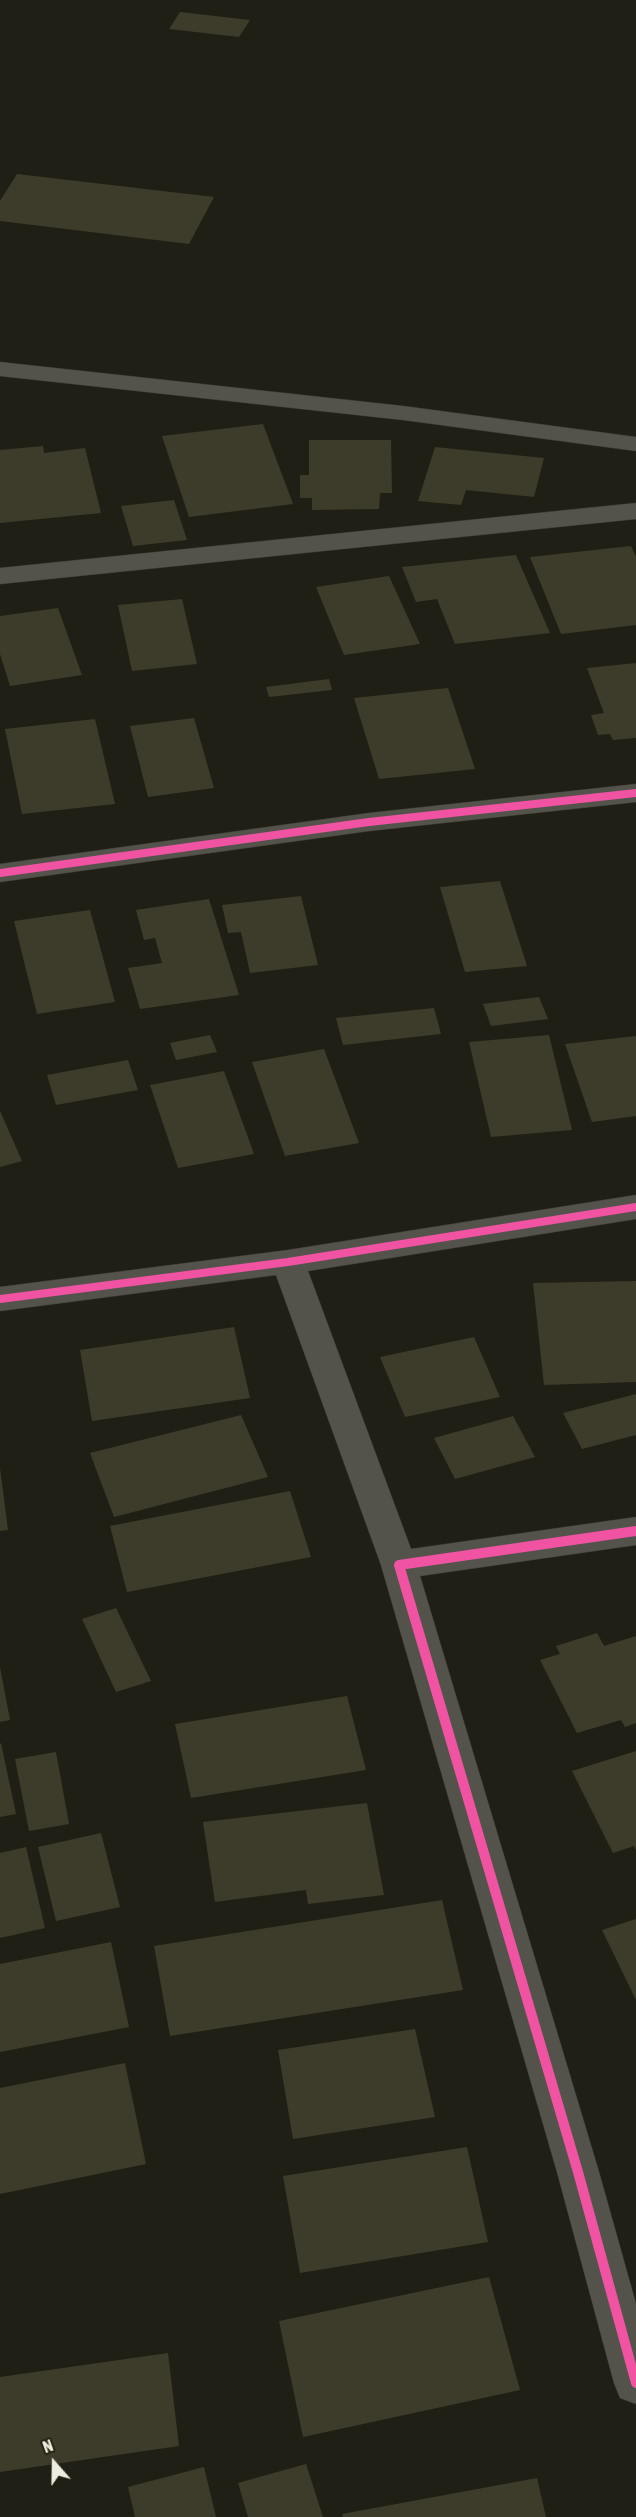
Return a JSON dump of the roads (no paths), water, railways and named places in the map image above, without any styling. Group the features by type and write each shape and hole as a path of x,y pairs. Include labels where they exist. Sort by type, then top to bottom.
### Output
{"street":[{"path":"0,369 403,413 636,444"},
{"path":"0,576 636,511"},
{"path":"0,873 369,822 636,794"},
{"path":"0,1299 288,1262 636,1207"},
{"path":"288,1262 399,1565 574,2160 636,2383"},
{"path":"399,1565 636,1532"}]}
